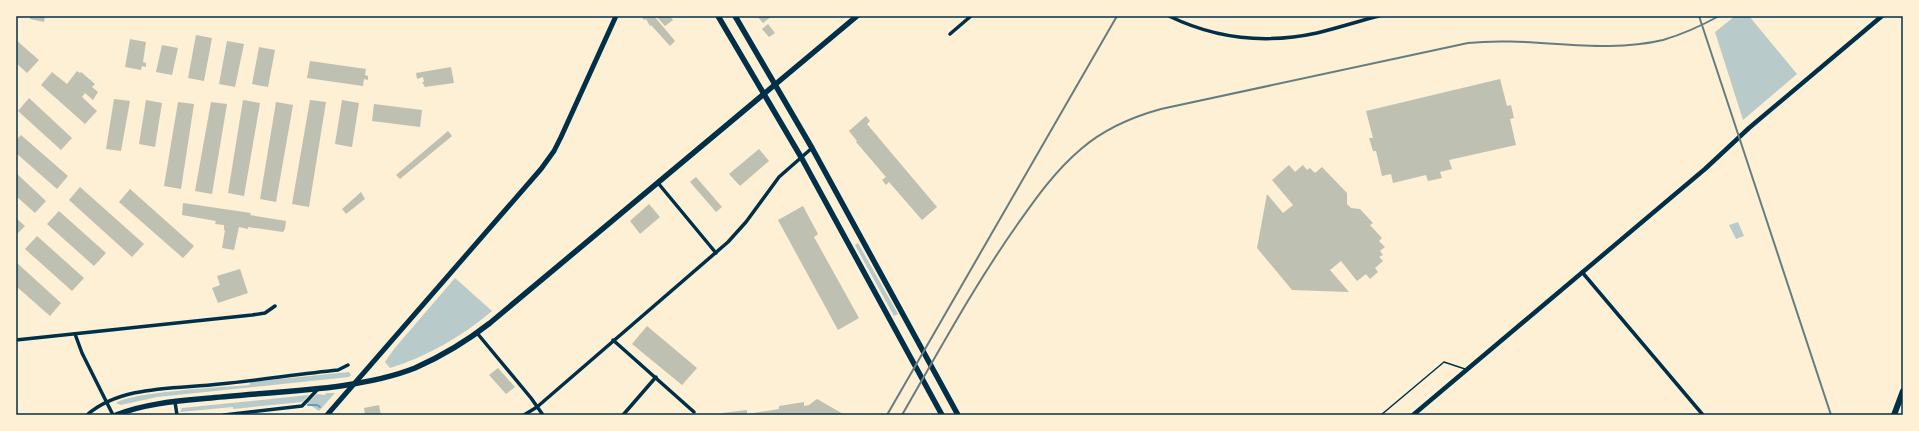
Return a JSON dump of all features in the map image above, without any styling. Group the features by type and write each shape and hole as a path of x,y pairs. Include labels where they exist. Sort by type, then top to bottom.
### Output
{"highway":[{"path":"1894,415 1903,391"}],"main road":[{"path":"327,415 541,169 554,151 561,137 616,16"},
{"path":"718,16 800,158 942,415"},
{"path":"735,16 812,148 958,415"},
{"path":"116,415 135,408 175,402 321,387 382,378 414,368 454,348 477,333 857,16"}],"street":[{"path":"950,34 971,16"},
{"path":"1169,16 1204,30 1234,37 1277,39 1317,33 1379,16"},
{"path":"1412,415 1705,169 1749,128 1882,16"},
{"path":"524,415 537,406 716,253 746,222 779,177 812,148"},
{"path":"658,183 716,253"},
{"path":"1582,272 1703,415"},
{"path":"16,340 252,315 265,313 275,306"},
{"path":"477,333 543,415"},
{"path":"75,334 82,353 113,415"},
{"path":"614,340 694,412"},
{"path":"86,415 106,402 120,396 140,391 197,387 338,370 348,365"},
{"path":"623,415 656,377"},
{"path":"224,415 302,406 321,387"},
{"path":"175,402 177,415"}],"lane":[{"path":"1381,415 1444,362 1466,369"}],"shaded area":[{"path":"1735,16 1749,16 1797,74 1743,120 1715,32"},
{"path":"1738,222 1744,236 1736,239 1729,225"},
{"path":"858,243 898,314 894,316 855,245"},
{"path":"455,278 492,311 444,345 418,358 390,368 385,362 394,349"},
{"path":"349,372 351,375 349,377 157,397 121,405 116,403 125,399 159,393 249,385 251,382"},
{"path":"326,393 335,393 319,411 307,403 317,394 325,395"},
{"path":"309,395 302,402 233,409 233,407 180,412 182,408"}],"building":[{"path":"30,16 45,16 44,22 30,19"},
{"path":"641,16 654,16 675,41 670,46 651,25 650,26 646,19 644,20"},
{"path":"656,16 670,16 673,20 665,26"},
{"path":"757,16 772,16 763,23"},
{"path":"768,24 775,33 769,37 762,29"},
{"path":"196,35 212,38 204,81 188,78"},
{"path":"130,39 146,42 143,62 146,63 146,67 142,66 141,70 125,67"},
{"path":"16,40 39,60 27,73 16,63"},
{"path":"227,41 244,44 235,87 219,84"},
{"path":"162,45 178,48 172,75 156,72"},
{"path":"259,47 275,50 268,87 252,84"},
{"path":"310,61 366,69 365,75 368,76 368,80 364,79 363,86 307,78"},
{"path":"451,67 454,83 425,87 422,82 424,82 423,77 417,79 416,73"},
{"path":"77,71 80,73 81,72 95,84 92,87 98,92 93,100 85,93 82,97 97,111 85,124 41,85 52,72 67,84"},
{"path":"1500,79 1507,106 1511,105 1514,118 1510,119 1516,145 1449,160 1452,169 1440,172 1442,178 1428,181 1426,175 1393,183 1391,174 1382,176 1376,151 1373,151 1369,138 1373,138 1366,111"},
{"path":"29,98 72,138 61,150 18,111"},
{"path":"114,99 130,101 121,151 106,149"},
{"path":"146,100 162,103 155,147 139,144"},
{"path":"243,100 260,103 244,196 228,193"},
{"path":"310,100 326,102 309,207 292,204"},
{"path":"342,100 359,103 352,147 335,144"},
{"path":"178,102 194,104 181,189 164,186"},
{"path":"211,102 227,104 212,194 195,191"},
{"path":"276,102 293,105 276,202 260,199"},
{"path":"374,104 422,110 420,127 372,121"},
{"path":"866,116 870,121 867,124 937,207 922,220 889,182 886,185 882,180 886,177 856,142 857,141 849,131"},
{"path":"448,131 452,136 400,179 396,175"},
{"path":"21,135 68,176 57,189 16,153 16,140"},
{"path":"759,149 769,161 740,186 729,174"},
{"path":"1289,165 1295,172 1303,165 1307,170 1310,168 1315,173 1322,167 1347,193 1347,204 1351,208 1360,209 1373,223 1370,225 1382,238 1379,241 1385,247 1380,251 1383,255 1379,257 1383,261 1375,268 1378,272 1370,279 1366,274 1357,281 1341,261 1330,270 1349,292 1292,290 1257,248 1267,194 1283,213 1293,205 1272,180"},
{"path":"16,173 46,201 35,213 16,196"},
{"path":"696,177 722,207 716,212 690,182"},
{"path":"80,187 144,244 132,257 69,200"},
{"path":"130,189 194,246 183,258 119,202"},
{"path":"361,192 365,199 346,214 342,209"},
{"path":"183,203 251,213 250,215 286,221 285,229 283,232 239,227 234,250 222,248 225,230 224,225 215,224 216,221 182,215"},
{"path":"649,204 660,217 640,234 630,221"},
{"path":"803,206 818,234 814,237 859,318 838,330 778,220"},
{"path":"59,211 106,253 94,266 47,224"},
{"path":"16,218 25,226 16,235"},
{"path":"37,236 84,278 72,291 25,249"},
{"path":"16,262 61,303 50,316 16,286"},
{"path":"240,269 248,293 218,303 212,288 220,285 217,276"},
{"path":"647,326 697,368 682,385 632,344"},
{"path":"498,368 515,387 506,394 489,375"},
{"path":"817,399 845,415 721,415 722,413 747,410 747,414 779,409 779,406 804,402 804,406 809,405"},
{"path":"379,405 381,415 365,415 364,408"}],"waterway":[{"path":"308,405 317,405 320,407"}],"railway":[{"path":"887,415 1117,16"},
{"path":"1699,16 1831,415"},
{"path":"902,415 986,271 1039,195 1063,166 1081,149 1099,135 1119,124 1161,109 1468,43 1492,41 1591,46 1639,44 1663,40 1678,35 1719,16"}]}
